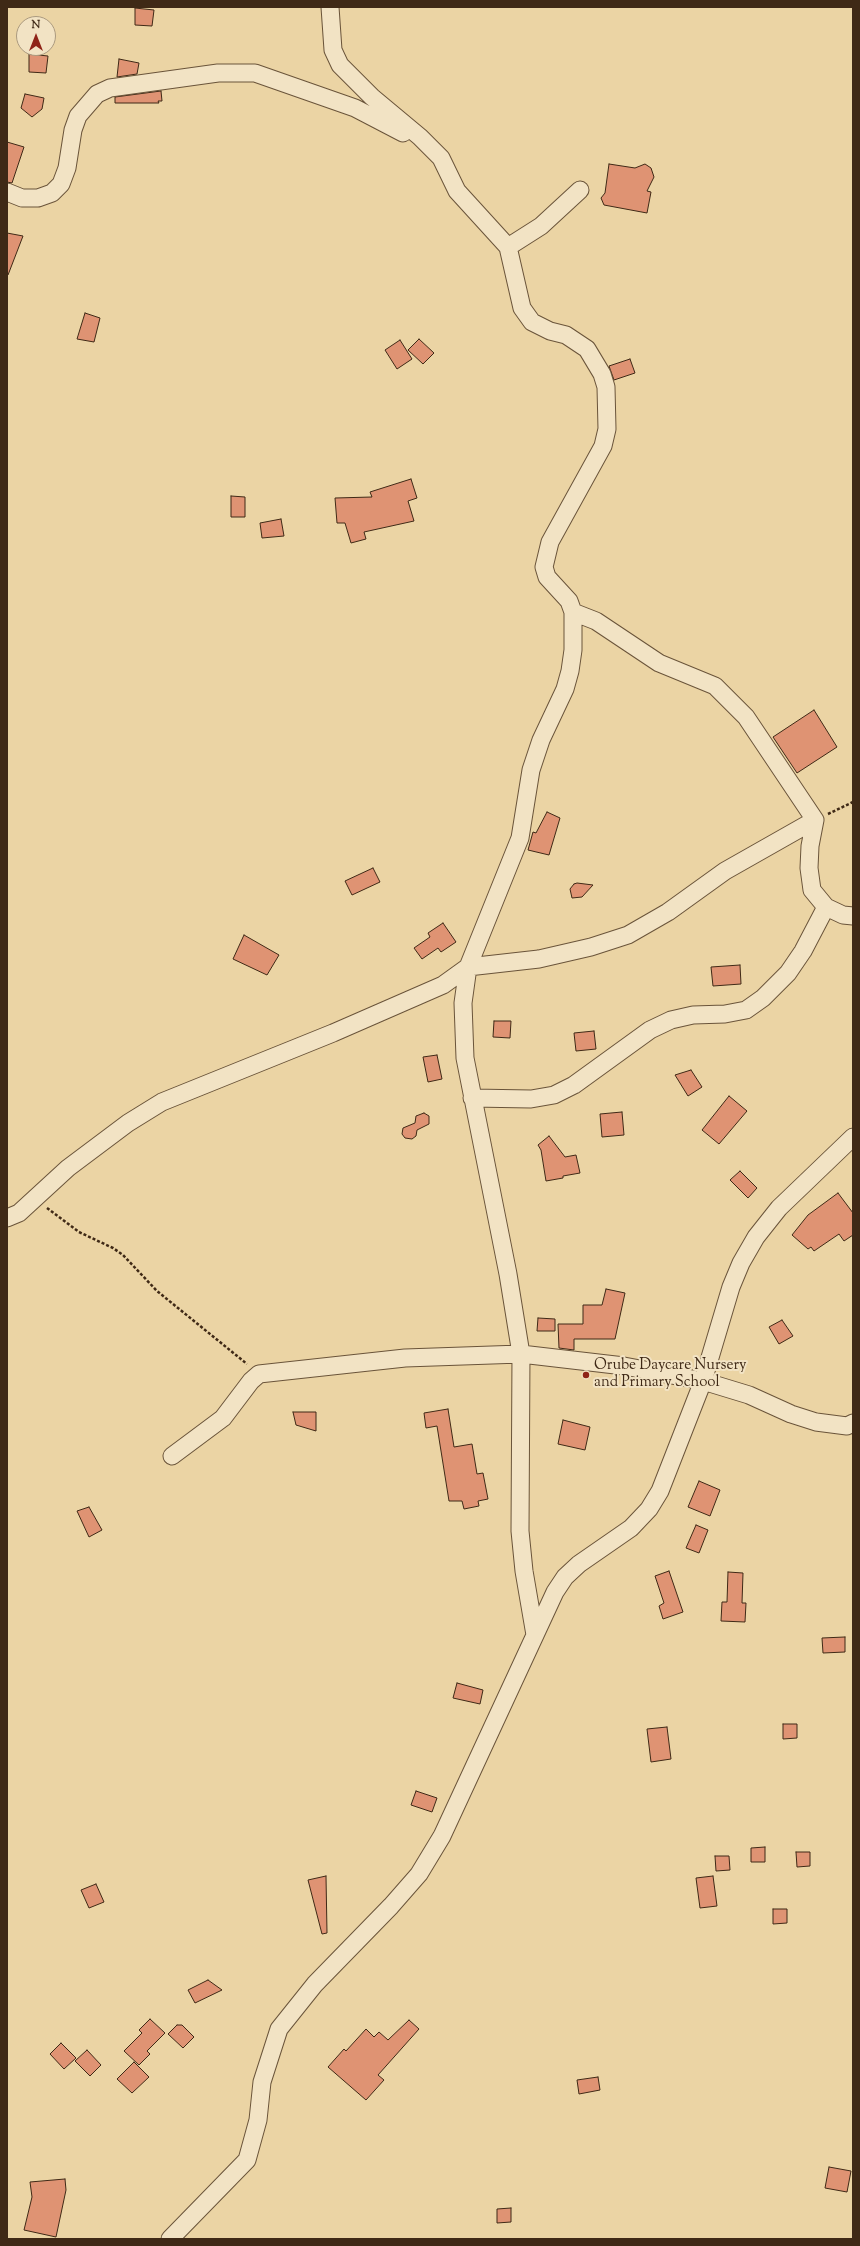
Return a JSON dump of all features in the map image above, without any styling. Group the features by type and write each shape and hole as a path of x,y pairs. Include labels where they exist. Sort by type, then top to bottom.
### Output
{"street":[{"path":"330,7 333,50 340,65 372,97 430,146 441,158 460,195 508,247 522,308 532,322 550,331 566,335 587,349 602,374 606,387 607,429 603,446 550,542 544,567 547,577 569,602 573,612 573,650 565,689 542,740 531,770 524,822 515,852 468,967 463,1003 465,1058 508,1274 521,1354 520,1531 524,1571 535,1635"},
{"path":"7,192 22,198 38,198 52,193 60,184 66,168 73,130 78,116 96,94 110,88 218,73 255,73 272,78 369,114 430,146"},
{"path":"508,247 541,226 580,190"},
{"path":"573,612 603,625 659,662 701,679 727,697 746,717 765,743 815,820 810,846 809,868 812,890 826,907 843,915 853,916"},
{"path":"7,1218 19,1213 68,1168 110,1136 162,1102 333,1033 443,986 468,967 539,959 591,947 628,935 668,912 725,871 815,820"},
{"path":"472,1098 531,1099 554,1095 574,1085 650,1030 670,1020 693,1015 724,1014 746,1010 763,998 788,973 803,951 826,907"},
{"path":"443,986 463,1003"},
{"path":"170,2239 247,2160 258,2120 262,2082 279,2029 315,1984 391,1906 419,1874 442,1836 555,1592 565,1577 579,1564 631,1528 649,1509 660,1491 703,1381 731,1287 741,1262 756,1237 779,1208 853,1137"},
{"path":"172,1456 223,1418 248,1385 259,1374 405,1358 521,1354 624,1366 703,1381 749,1395 791,1414 816,1422 847,1426 853,1423"}],"path":[{"path":"815,820 853,802"},
{"path":"34,1198 79,1232 113,1248 123,1255 157,1291 259,1374"}],"building":[{"path":"135,8 154,10 152,26 135,25"},
{"path":"29,56 48,56 46,73 29,72"},
{"path":"119,59 139,63 137,74 117,77"},
{"path":"161,91 162,101 158,101 159,103 115,103 115,97"},
{"path":"25,94 44,98 42,109 32,117 21,108"},
{"path":"7,142 24,147 12,183 7,182"},
{"path":"609,164 635,168 645,164 651,168 654,177 647,191 651,192 647,213 604,205 601,198 605,193"},
{"path":"7,233 23,236 8,275 7,275"},
{"path":"85,313 100,318 94,342 77,339"},
{"path":"419,339 434,353 423,364 408,350"},
{"path":"400,340 412,359 397,369 385,350"},
{"path":"630,359 635,373 614,380 609,366"},
{"path":"411,479 417,498 408,501 414,521 364,532 366,539 351,543 345,523 337,523 335,498 372,497 370,492"},
{"path":"231,496 245,497 245,517 231,517"},
{"path":"281,519 284,536 262,538 260,523"},
{"path":"814,710 837,747 797,773 773,737"},
{"path":"547,812 560,818 549,855 528,850 533,832 536,833"},
{"path":"373,868 380,882 352,895 345,881"},
{"path":"574,884 593,885 582,897 572,898 570,889"},
{"path":"443,923 456,942 441,952 438,948 422,959 414,948 430,937 428,933"},
{"path":"244,935 279,955 267,975 233,959"},
{"path":"740,965 741,984 713,986 711,967"},
{"path":"494,1021 511,1021 510,1038 493,1037"},
{"path":"594,1031 596,1049 576,1051 574,1033"},
{"path":"437,1055 442,1079 428,1082 423,1057"},
{"path":"691,1070 702,1087 688,1096 675,1075"},
{"path":"729,1096 747,1111 719,1144 702,1130"},
{"path":"622,1112 624,1135 602,1137 600,1114"},
{"path":"424,1113 429,1116 429,1124 417,1130 416,1136 412,1139 405,1138 402,1134 403,1128 415,1123 416,1116"},
{"path":"549,1136 565,1157 576,1155 580,1173 546,1181 541,1150 538,1145"},
{"path":"740,1171 757,1188 748,1198 730,1180"},
{"path":"838,1193 853,1213 853,1235 844,1241 839,1234 814,1251 811,1247 808,1249 792,1235 808,1215"},
{"path":"606,1289 625,1293 615,1339 574,1339 574,1350 559,1348 558,1324 583,1324 583,1305 602,1305"},
{"path":"538,1318 555,1319 555,1331 537,1331"},
{"path":"782,1320 793,1336 779,1344 769,1327"},
{"path":"448,1409 454,1447 472,1444 477,1474 483,1473 488,1499 478,1501 479,1506 464,1509 462,1501 449,1501 437,1426 426,1428 424,1413"},
{"path":"293,1412 316,1412 316,1431 296,1425"},
{"path":"563,1420 590,1427 585,1450 558,1444"},
{"path":"699,1481 720,1490 710,1516 688,1507"},
{"path":"89,1507 102,1530 89,1537 77,1511"},
{"path":"696,1525 708,1530 699,1553 686,1548"},
{"path":"669,1571 683,1612 663,1619 659,1606 664,1603 655,1576"},
{"path":"728,1572 743,1573 742,1603 746,1603 745,1622 721,1621 722,1602 727,1602"},
{"path":"845,1637 845,1652 823,1653 822,1638"},
{"path":"457,1683 483,1690 480,1704 453,1698"},
{"path":"783,1724 797,1724 797,1738 783,1739"},
{"path":"667,1727 671,1759 651,1762 647,1729"},
{"path":"416,1791 437,1798 432,1812 411,1805"},
{"path":"765,1847 765,1862 751,1862 751,1848"},
{"path":"796,1852 810,1852 810,1866 797,1867"},
{"path":"715,1856 729,1856 730,1870 716,1871"},
{"path":"326,1876 327,1933 322,1934 308,1880"},
{"path":"713,1876 717,1906 700,1908 696,1878"},
{"path":"96,1884 104,1902 89,1908 81,1890"},
{"path":"773,1909 787,1909 787,1923 773,1924"},
{"path":"208,1980 222,1990 195,2003 188,1990"},
{"path":"150,2019 165,2033 147,2051 150,2054 139,2065 124,2051 142,2033 139,2030"},
{"path":"409,2020 419,2029 378,2075 384,2080 366,2100 328,2067 344,2049 346,2051 366,2029 374,2037 379,2032 388,2040"},
{"path":"177,2025 182,2025 194,2037 183,2048 168,2034"},
{"path":"61,2043 76,2058 64,2069 50,2054"},
{"path":"87,2050 101,2065 90,2076 75,2061"},
{"path":"134,2062 149,2077 132,2093 117,2079"},
{"path":"598,2077 600,2090 579,2094 577,2080"},
{"path":"829,2167 851,2171 847,2192 825,2188"},
{"path":"65,2179 66,2190 56,2237 24,2230 32,2197 30,2182"},
{"path":"511,2208 511,2222 497,2223 497,2209"}],"place":[{"name":"Orube Daycare Nursery and Primary School","path":"586,1375"}]}
